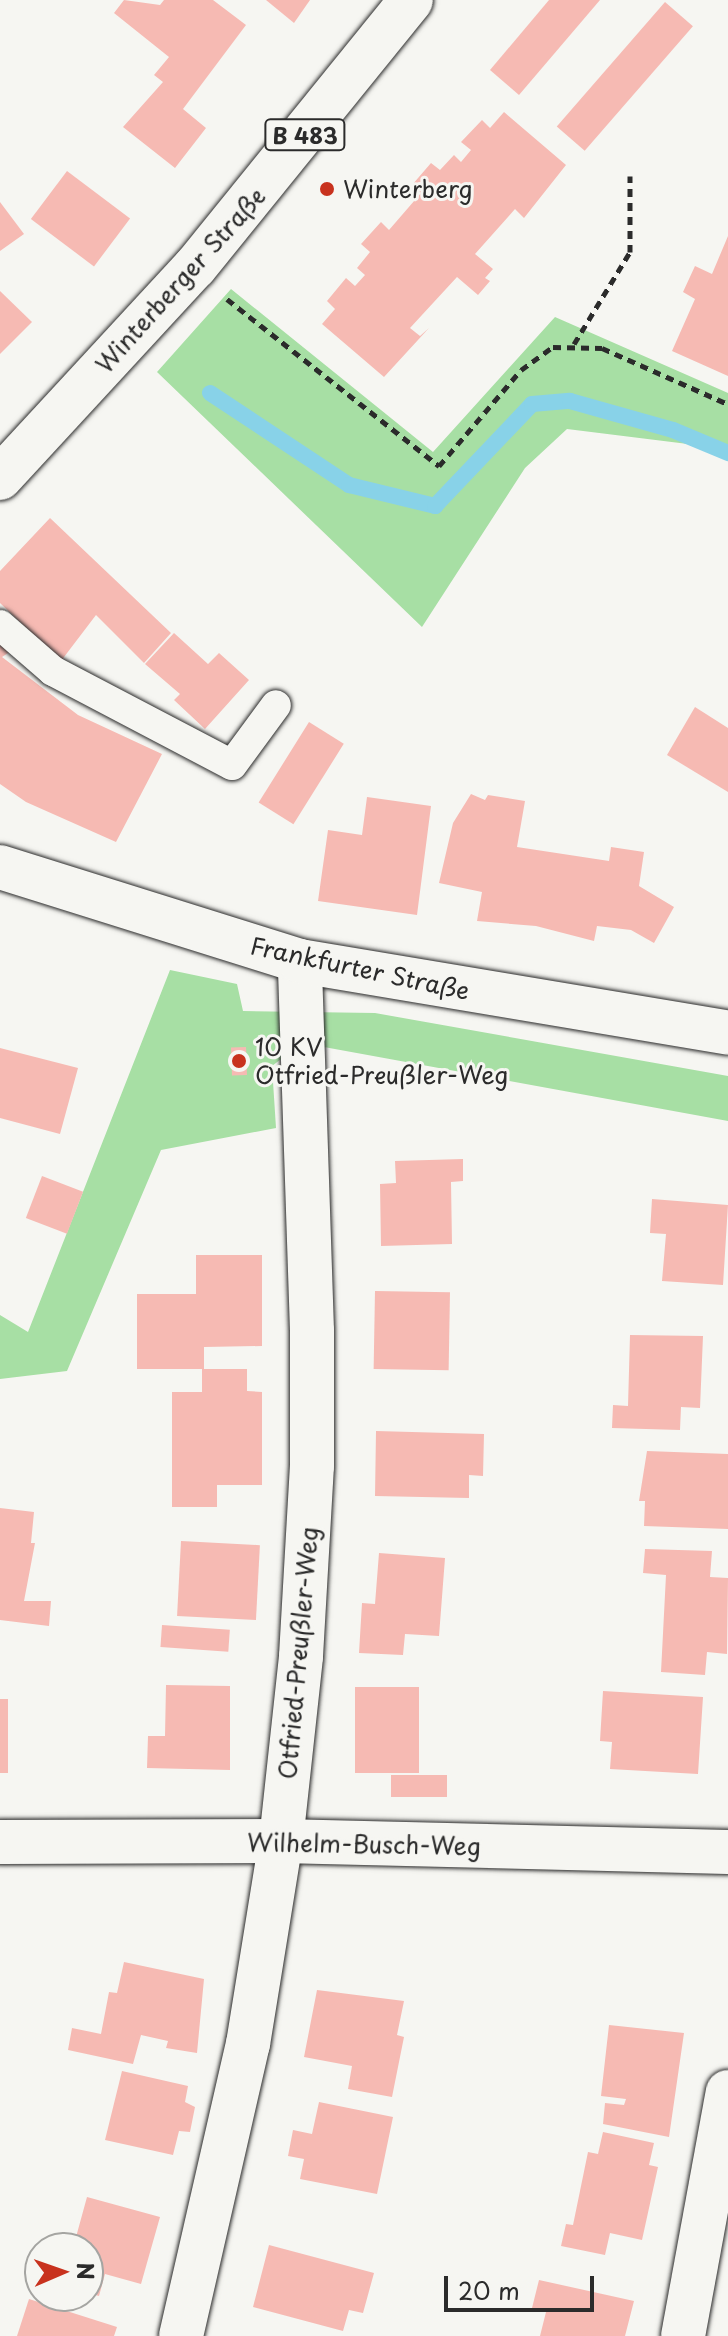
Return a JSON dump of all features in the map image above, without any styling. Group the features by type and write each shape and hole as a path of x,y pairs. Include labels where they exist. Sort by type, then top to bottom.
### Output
{"street":[{"name":"Winterberger Straße","path":"0,478 195,267 411,0"},
{"name":"Frankfurter Straße","path":"0,867 300,961 728,1033"},
{"name":"Otfried-Preußler-Weg","path":"181,2336 248,2044 281,1841 301,1656 312,1466 300,961"},
{"name":"Wilhelm-Busch-Weg","path":"0,1842 281,1841 728,1852"},
{"path":"683,2336 728,2092"}],"lane":[{"path":"0,625 53,671 232,765 276,705"}],"path":[{"path":"574,344 630,252 630,176"},
{"path":"230,302 439,466 528,364 553,347 574,344 602,348 728,404"}],"green space":[{"path":"231,289 433,452 555,317 728,393 728,449 567,429 525,468 422,627 157,372"},
{"path":"170,970 237,984 243,1011 375,1013 728,1076 728,1121 302,1043 272,1066 276,1128 161,1150 67,1371 0,1379 0,1315 28,1332"}],"building":[{"path":"124,0 160,5 164,0 213,0 246,25 183,109 206,128 175,168 123,127 163,82 154,75 169,57 114,13"},
{"path":"266,0 310,0 294,23"},
{"path":"549,0 600,0 519,95 490,70"},
{"path":"665,2 693,26 585,151 557,127"},
{"path":"504,112 566,165 524,218 515,209 475,254 493,269 485,278 490,281 478,295 457,277 410,328 420,336 429,328 384,377 322,324 335,309 327,301 346,278 355,286 365,275 357,268 370,252 361,244 381,222 389,230 421,193 412,185 431,163 440,170 454,155 461,162 471,150 461,142 482,120 490,128"},
{"path":"67,171 130,219 94,266 31,219"},
{"path":"0,202 24,234 0,251"},
{"path":"728,236 728,376 672,351 695,299 683,292 695,266 712,274"},
{"path":"0,291 32,322 0,354"},
{"path":"50,518 171,633 144,663 96,615 61,661 0,603 0,571"},
{"path":"174,633 208,664 219,653 249,680 205,729 174,700 180,694 145,664"},
{"path":"0,641 11,651 2,657 78,715 162,754 116,842 26,802 0,784"},
{"path":"695,707 728,728 728,792 667,755"},
{"path":"309,722 344,744 293,824 259,803"},
{"path":"471,794 485,800 488,795 525,801 517,847 609,861 611,847 644,852 639,886 674,907 654,943 631,930 597,926 594,941 536,926 477,921 482,892 439,883 453,823"},
{"path":"367,797 431,806 417,915 318,901 328,830 362,835"},
{"name":"10 KV Otfried-Preußler-Weg","path":"246,1047 247,1075 232,1076 231,1048"},
{"path":"0,1048 78,1068 60,1134 0,1118"},
{"path":"463,1159 463,1181 451,1182 452,1244 381,1246 380,1184 396,1183 395,1161"},
{"path":"42,1176 83,1192 67,1234 26,1218"},
{"path":"652,1199 728,1205 723,1285 662,1281 666,1234 650,1233"},
{"path":"196,1255 262,1255 262,1346 204,1347 204,1369 247,1369 247,1391 262,1392 262,1485 217,1485 217,1507 172,1507 172,1392 202,1392 202,1369 137,1369 137,1294 196,1294"},
{"path":"375,1291 450,1292 449,1370 374,1369"},
{"path":"630,1335 703,1336 700,1408 681,1407 680,1430 612,1428 613,1405 628,1406"},
{"path":"376,1431 484,1434 483,1476 469,1475 469,1498 375,1496"},
{"path":"647,1451 728,1454 728,1529 644,1526 645,1501 639,1501"},
{"path":"0,1508 34,1512 31,1543 35,1543 24,1601 51,1601 49,1626 0,1620"},
{"path":"181,1541 260,1545 256,1620 177,1616"},
{"path":"645,1549 712,1551 710,1577 728,1578 727,1654 707,1652 705,1675 661,1672 666,1575 643,1573"},
{"path":"379,1553 445,1558 439,1636 405,1634 403,1655 359,1653 362,1603 375,1604"},
{"path":"162,1625 230,1630 228,1652 160,1647"},
{"path":"166,1685 230,1686 230,1770 147,1768 148,1736 165,1736"},
{"path":"355,1687 419,1687 419,1773 355,1773"},
{"path":"603,1691 703,1697 698,1774 610,1769 612,1742 600,1741"},
{"path":"0,1699 8,1699 8,1773 0,1773"},
{"path":"391,1775 447,1775 447,1797 391,1797"},
{"path":"124,1962 204,1979 197,2053 166,2048 168,2041 141,2035 133,2064 68,2050 72,2028 101,2034 109,1992 117,1993"},
{"path":"317,1990 404,2001 397,2035 404,2037 392,2097 348,2089 352,2066 304,2057"},
{"path":"609,2025 684,2033 669,2137 603,2124 605,2103 624,2105 626,2099 601,2096"},
{"path":"122,2071 188,2086 185,2102 195,2107 190,2132 179,2131 173,2155 105,2140"},
{"path":"319,2102 393,2117 377,2194 300,2179 304,2159 288,2156 293,2130 312,2134"},
{"path":"603,2132 654,2143 649,2165 658,2167 642,2240 610,2233 605,2255 561,2246 566,2224 573,2225 588,2152 598,2154"},
{"path":"87,2197 160,2217 141,2284 105,2274 104,2278 104,2232 77,2232"},
{"path":"269,2245 374,2273 363,2313 349,2310 343,2331 253,2307"},
{"path":"539,2280 634,2301 625,2336 540,2336 546,2312 532,2308"},
{"path":"25,2312 70,2312 117,2327 114,2336 17,2336"}],"waterway":[{"path":"210,393 349,485 435,506 532,404 570,401 673,430 728,453"}],"place":[{"name":"Winterberg","path":"327,189"},
{"name":"10 KV Otfried-Preußler-Weg","path":"239,1061"}]}
